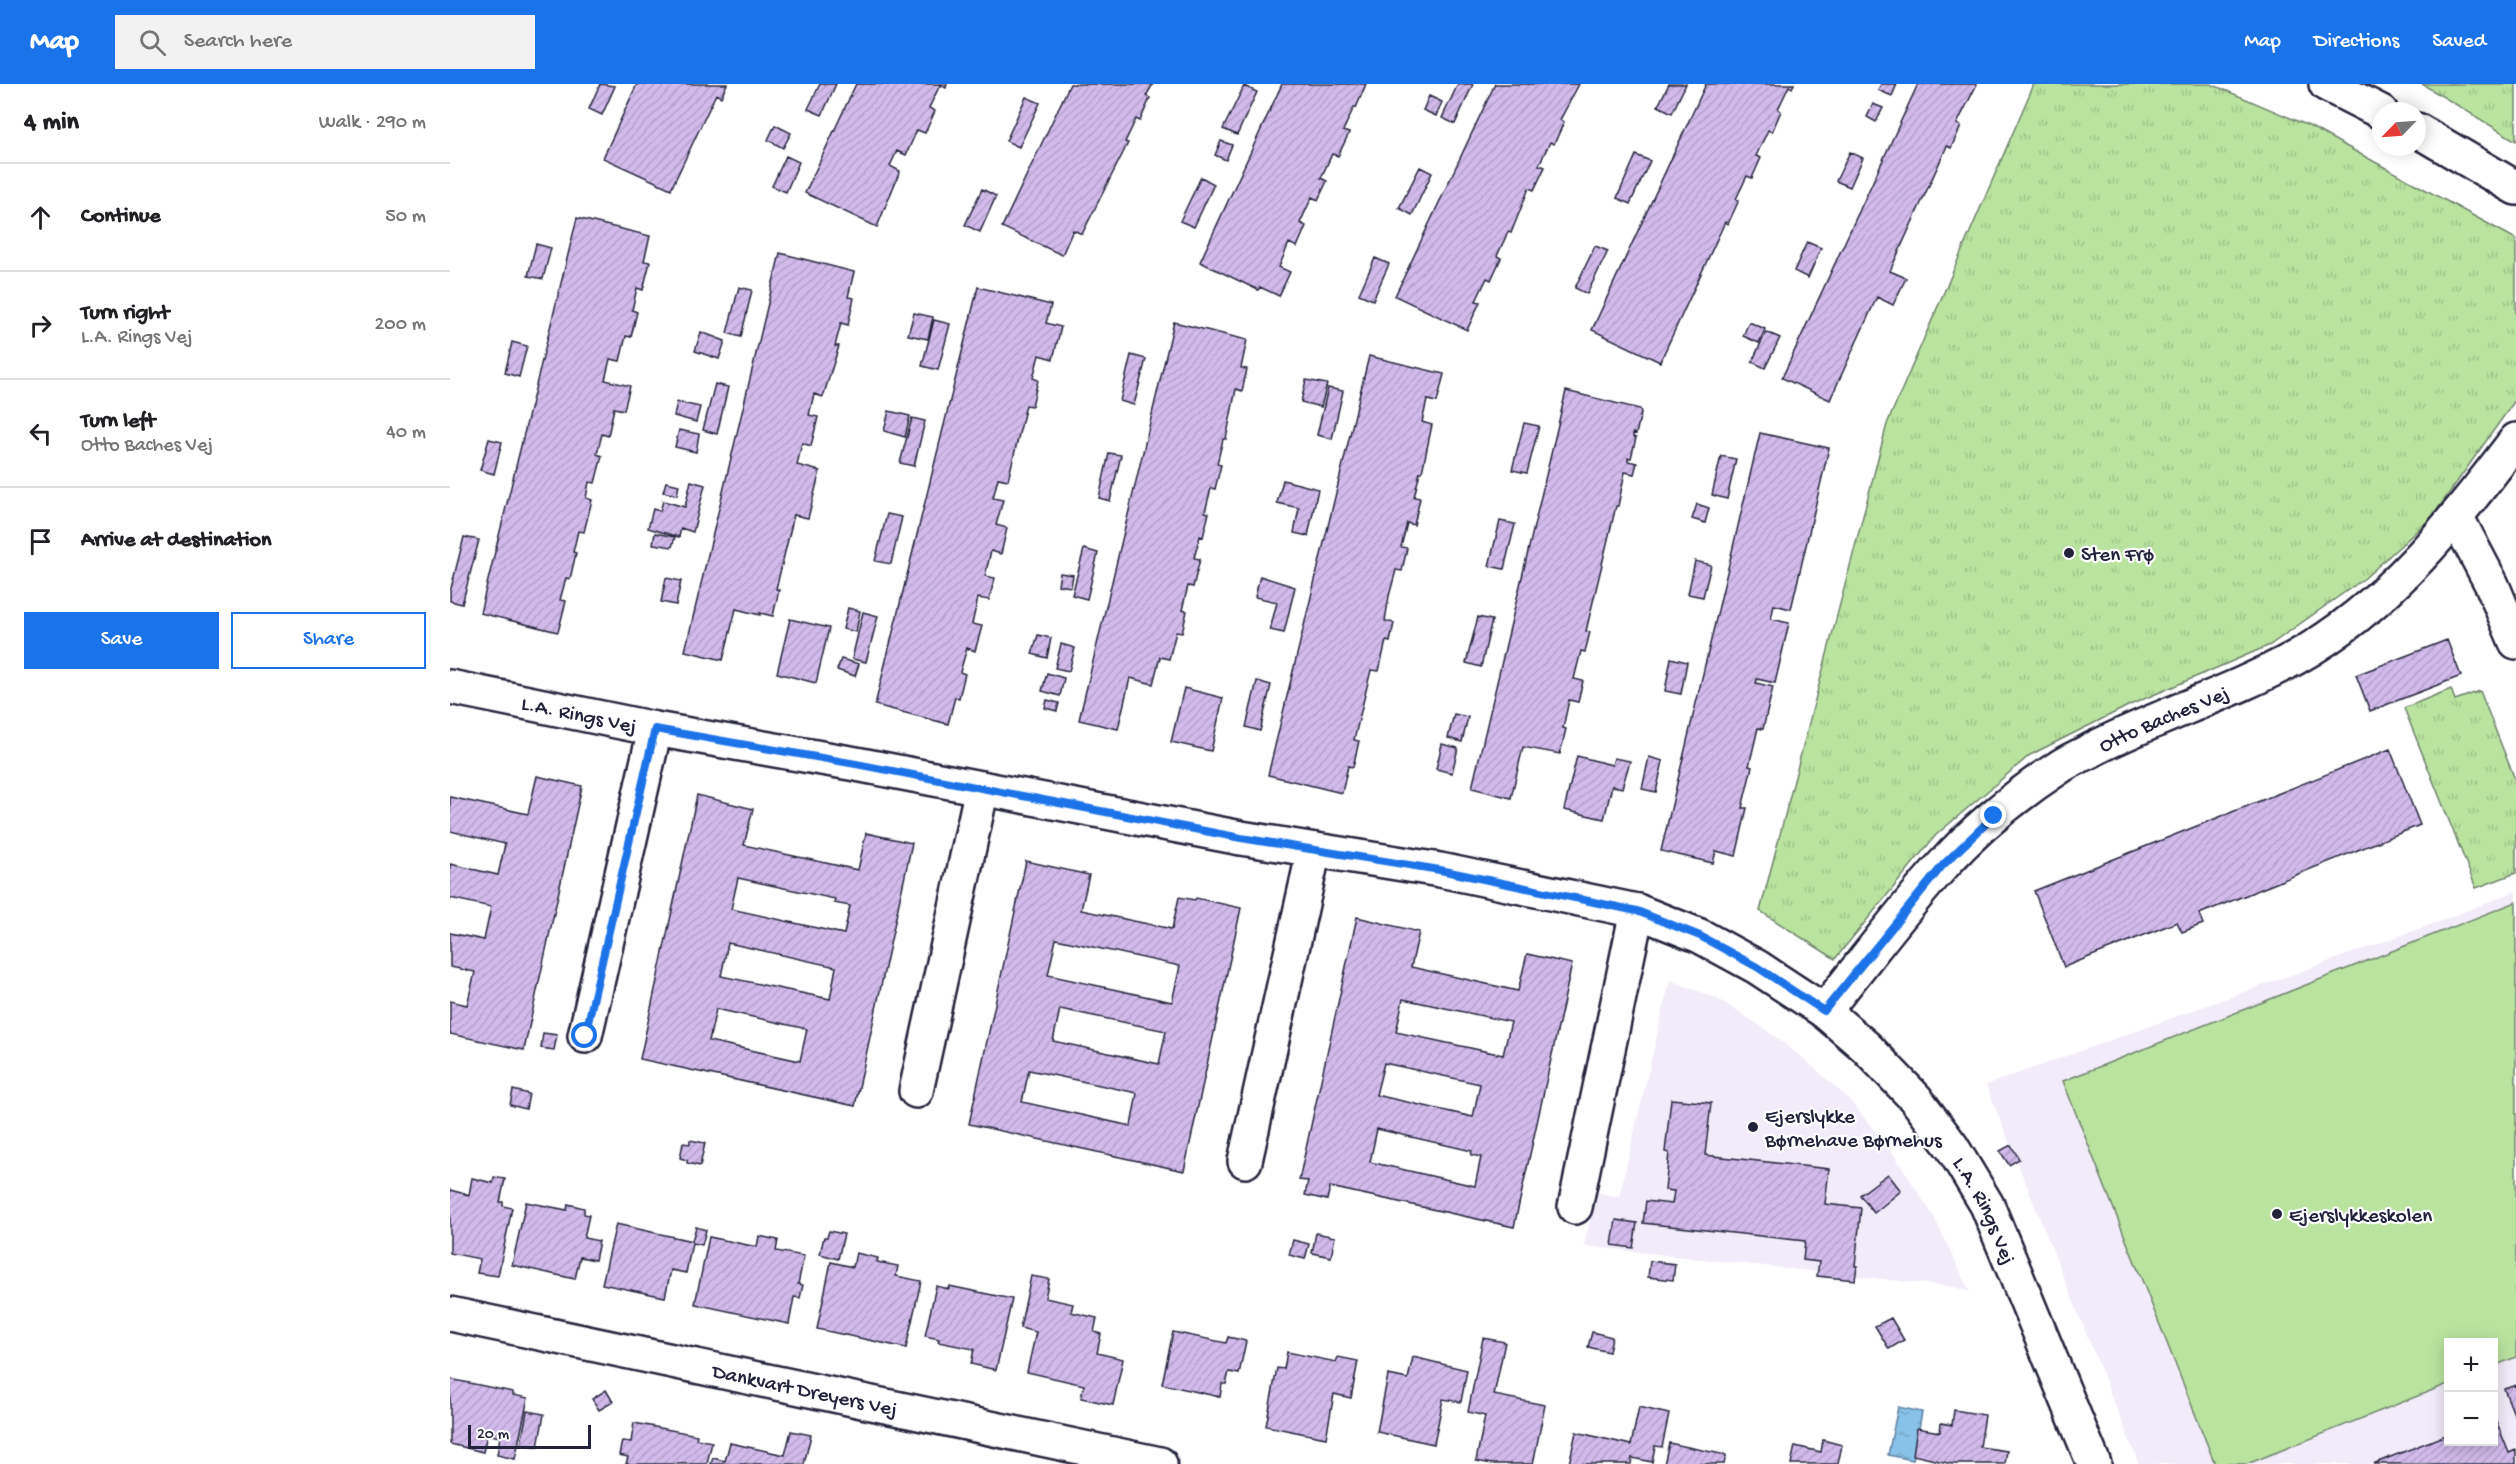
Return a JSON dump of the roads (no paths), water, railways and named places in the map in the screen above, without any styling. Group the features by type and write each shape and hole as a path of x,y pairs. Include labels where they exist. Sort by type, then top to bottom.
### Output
{"street":[{"path":"2326,84 2372,107"},
{"path":"2426,135 2516,188"},
{"name":"Otto Baches Vej","path":"1824,1011 1943,865 1994,816 2059,767 2125,733 2246,682 2296,657 2336,631 2379,597 2457,518 2516,440"},
{"path":"2457,518 2492,585 2516,642"},
{"name":"L.A. Rings Vej","path":"450,687 655,729 1314,850 1440,870 1637,911 1700,936 1757,967 1824,1011 1866,1047 1916,1099 1952,1147 1986,1205 2094,1464"},
{"path":"585,1036 655,729"},
{"path":"916,1091 982,788"},
{"path":"1245,1161 1314,850"},
{"path":"1575,1207 1637,911"},
{"name":"Dankvart Dreyers Vej","path":"450,1314 1160,1464"}],"water":[{"path":"1898,1407 1922,1412 1913,1460 1888,1455"}],"place":[{"name":"Sten Frø","path":"2069,553"},
{"name":"Ejerslykke Børnehave Børnehus","path":"1753,1127"},
{"name":"Ejerslykkeskolen","path":"2277,1214"}]}
